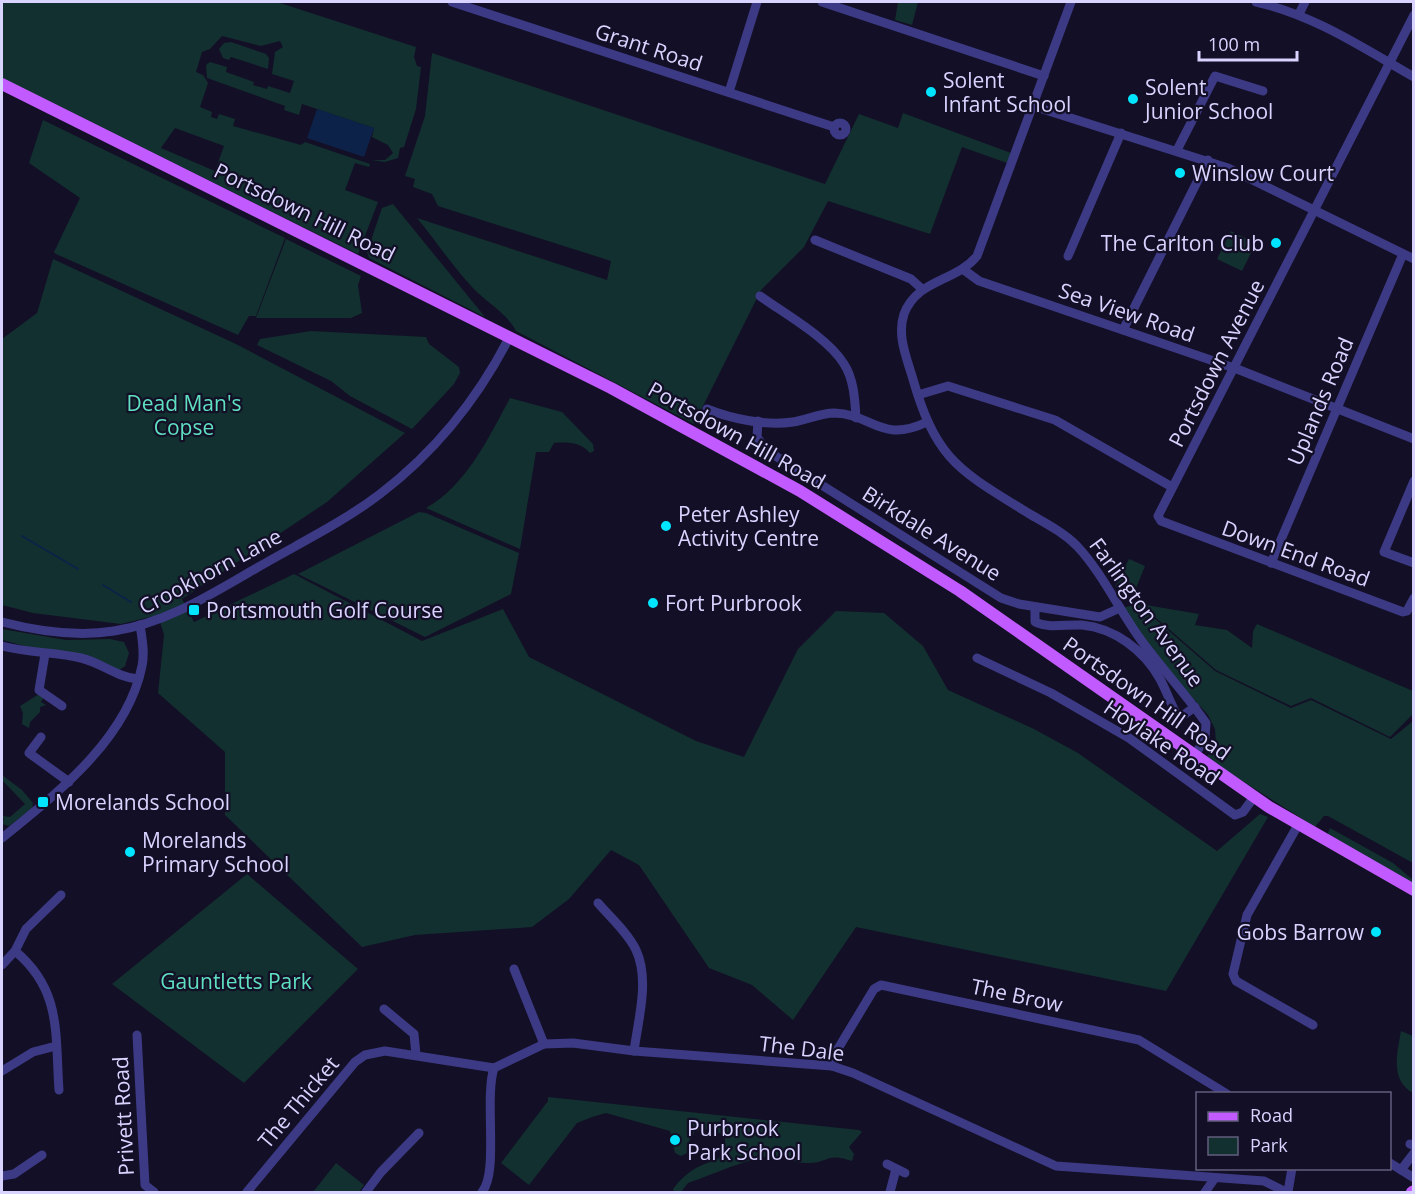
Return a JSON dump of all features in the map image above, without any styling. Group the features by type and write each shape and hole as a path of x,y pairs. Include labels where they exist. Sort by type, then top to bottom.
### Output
{"main road":[{"name":"Portsdown Hill Road","path":"2,84 611,388 801,490 960,591 1254,797 1298,825 1413,890"}],"street":[{"name":"Grant Road","path":"452,2 834,127"},
{"path":"729,92 757,2"},
{"path":"822,2 1044,76"},
{"path":"815,240 911,279 922,289 964,270 977,256 981,247 1071,2"},
{"path":"1256,2 1299,14 1413,77"},
{"path":"1299,14 1305,2"},
{"name":"Portsdown Avenue","path":"1159,520 1159,514 1413,15"},
{"path":"1177,150 1215,76 1263,90"},
{"path":"1033,106 1208,160 1413,259"},
{"path":"1068,256 1121,133"},
{"path":"1124,330 1208,160"},
{"name":"Uplands Road","path":"1271,563 1403,254"},
{"name":"Sea View Road","path":"964,270 979,281 1234,368 1413,439"},
{"name":"Farlington Avenue","path":"922,289 905,313 901,331 927,422 942,448 969,476 1076,545 1162,668 1206,723 1207,731 1195,755"},
{"path":"763,301 825,344 844,363 851,380 856,418"},
{"name":"Crookhorn Lane","path":"3,834 84,768 118,720 143,666 140,625 168,616 204,599 378,495 407,471 455,423 491,371 509,338"},
{"path":"918,395 948,386 1055,420 1173,487"},
{"path":"707,409 726,417 758,421 791,422 832,413 895,431 916,427 927,422"},
{"name":"Birkdale Avenue","path":"758,421 757,436 766,450 1001,598 1035,607 1100,617 1120,608"},
{"path":"1413,482 1384,552 1413,563"},
{"name":"Down End Road","path":"1159,520 1403,612 1407,611 1413,598"},
{"path":"1035,607 1035,622 1043,625 1089,626 1115,634 1135,649 1160,677 1176,713 1182,716 1195,707"},
{"path":"2,622 70,633 114,631 140,625"},
{"path":"2,646 80,658 98,663 122,678 138,680"},
{"path":"45,654 39,690 62,706"},
{"name":"Hoylake Road","path":"977,658 1051,693 1130,738 1235,815 1243,812 1254,797"},
{"path":"41,738 28,753 69,782"},
{"path":"1298,825 1247,915 1233,974 1236,981 1313,1025"},
{"path":"2,965 15,951 26,929 61,894"},
{"path":"598,903 633,945 641,965 642,983 634,1051"},
{"path":"15,951 35,970 46,989 55,1015 59,1090"},
{"path":"514,969 543,1044"},
{"name":"The Brow","path":"832,1066 836,1052 874,989 880,985 1139,1040 1224,1092"},
{"path":"384,1009 414,1034 416,1055"},
{"name":"Privett Road","path":"137,1035 145,1185 153,1192"},
{"name":"The Dale","path":"494,1068 543,1044 573,1043 634,1051 832,1066 854,1073 1056,1166 1264,1181 1287,1192"},
{"path":"2,1071 33,1052 56,1046"},
{"name":"The Thicket","path":"247,1192 355,1062 375,1052 416,1055 494,1068"},
{"path":"482,1192 489,1179 490,1091 494,1068"},
{"path":"366,1192 381,1172 419,1134"},
{"path":"1401,1170 1412,1148"},
{"path":"2,1176 14,1174 42,1155"},
{"path":"1391,1164 1413,1178"},
{"path":"890,1192 896,1169"},
{"path":"1287,1192 1292,1170"},
{"path":"1205,1192 1215,1178"}],"green space":[{"path":"2,2 277,2 416,47 414,57 417,66 421,67 416,109 404,147 400,148 398,158 385,162 372,160 385,160 393,153 388,145 372,137 374,128 302,104 299,115 284,110 285,106 207,78 206,65 210,62 227,67 226,72 254,82 253,85 267,89 268,86 290,93 294,81 272,74 275,52 283,47 280,41 261,46 222,36 210,49 202,52 196,72 203,75 208,83 200,107 212,112 211,117 217,119 219,114 235,119 233,126 301,145 305,142 370,164 369,167 355,163 345,190 378,202 358,254 2,79","holes":["175,128 224,146 215,171 161,148"]},
{"path":"898,2 918,2 912,25 895,20"},
{"path":"231,42 266,54 269,58 268,69 231,57 229,60 223,58 219,49 224,43"},
{"path":"432,53 825,184 859,114 898,128 903,113 1011,153 1007,163 962,147 930,234 828,201 804,247 761,290 694,424 516,331 507,319 466,280 417,218 607,280 611,261 438,206 432,194 413,187 415,179 405,176 425,116"},
{"path":"43,120 285,238 256,316 249,316 238,335 54,252 80,198 29,163"},
{"path":"393,204 485,317 369,258 367,252 382,208"},
{"path":"1231,231 1256,243 1242,271 1217,259"},
{"path":"286,239 361,276 358,285 362,313 351,318 256,318"},
{"name":"Dead Man's Copse","path":"53,259 236,344 405,433 327,502 182,599 194,622 294,574 422,641 503,609 529,657 696,741 744,757 798,649 836,611 884,613 923,646 948,690 1034,729 1078,753 1217,851 1260,814 1268,817 1166,991 856,927 793,1020 752,985 709,968 639,865 611,850 569,899 532,927 415,935 362,947 225,815 225,752 158,693 164,635 158,615 121,624 33,613 2,605 2,339 37,313"},
{"path":"311,331 426,337 429,344 459,367 460,373 454,384 412,429 350,396 331,381 257,345 260,339"},
{"path":"510,398 562,412 593,444 594,451 590,453 574,444 554,443 549,452 536,452 520,549 426,508 440,499 465,474 485,444"},
{"path":"419,512 519,553 511,594 425,637 298,574"},
{"path":"1129,559 1145,566 1134,593 1115,587"},
{"path":"1138,604 1215,671 1291,708 1311,700 1391,739 1413,721 1413,863 1328,816 1324,816 1315,827 1206,758 1216,744 1215,729 1208,715 1167,669 1122,608"},
{"path":"1140,604 1199,614 1195,625 1227,630 1252,648 1253,631 1257,624 1413,691 1413,714 1390,737 1311,698 1291,706 1216,670"},
{"path":"2,629 66,640 110,639 124,642 129,653 125,666 118,671 2,640"},
{"path":"39,694 44,697 41,702 46,705 40,707 40,712 30,722 29,728 22,724 23,713 20,706"},
{"path":"2,775 22,790 33,803 32,809 9,826 2,824 4,819 2,816 10,817 25,804 2,780"},
{"path":"1330,828 1393,863 1413,880 1413,884 1327,835"},
{"name":"Gauntletts Park","path":"247,874 358,969 244,1083 112,984"},
{"path":"1401,1031 1413,1036 1413,1093 1406,1088 1398,1074 1397,1057"},
{"path":"548,1097 862,1132 849,1147 854,1154 852,1161 832,1158 815,1163 803,1163 776,1156 763,1157 688,1183 681,1192 674,1192 673,1189 687,1174 718,1159 725,1147 725,1135 708,1129 695,1132 689,1141 689,1152 681,1156 675,1153 670,1131 606,1113 577,1123 529,1185 501,1163 548,1101"},
{"path":"336,1163 364,1185 359,1192 313,1192"}],"water":[{"path":"317,109 374,128 364,157 307,138"}],"waterway":[{"path":"22,536 78,569"},
{"path":"103,585 131,602"}],"place":[{"name":"Solent Infant School","path":"931,92"},
{"name":"Solent Junior School","path":"1133,99"},
{"name":"Winslow Court","path":"1180,173"},
{"name":"The Carlton Club","path":"1276,243"},
{"name":"Peter Ashley Activity Centre","path":"666,526"},
{"name":"Fort Purbrook","path":"653,603"},
{"name":"Portsmouth Golf Course","path":"194,610"},
{"name":"Morelands School","path":"43,802"},
{"name":"Morelands Primary School","path":"130,852"},
{"name":"Gobs Barrow","path":"1376,932"},
{"name":"Purbrook Park School","path":"675,1140"}]}
